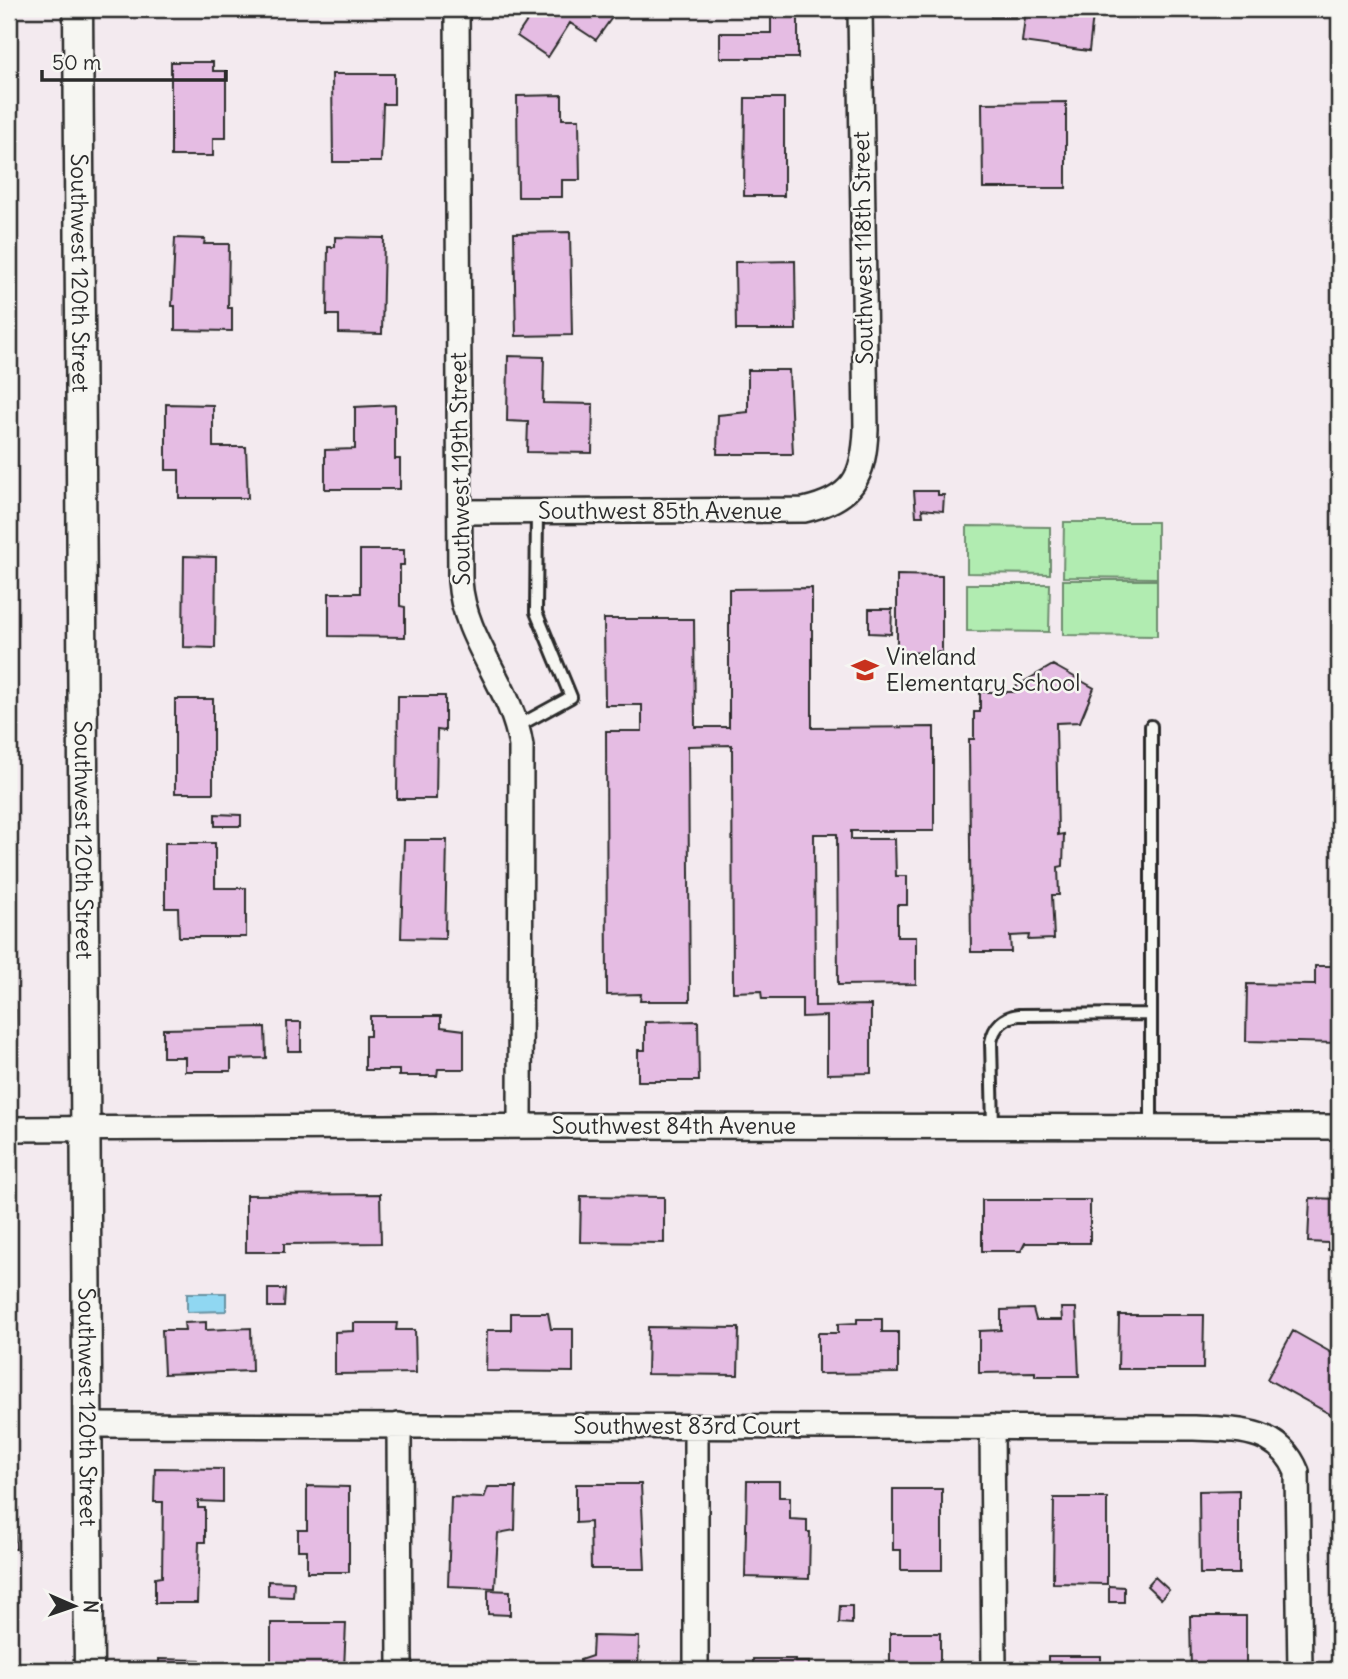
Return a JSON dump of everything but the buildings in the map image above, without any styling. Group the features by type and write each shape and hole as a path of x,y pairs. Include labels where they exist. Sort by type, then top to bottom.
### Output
{"street":[{"name":"Southwest 120th Street","path":"78,9 89,1670"},
{"name":"Southwest 119th Street","path":"457,9 460,581 463,604 518,726 522,771 520,1126"},
{"name":"Southwest 118th Street","path":"853,485 864,462 866,430 860,9"},
{"name":"Southwest 85th Avenue","path":"460,512 804,510 833,501 853,485"},
{"name":"Southwest 84th Avenue","path":"9,1129 520,1126 1339,1128"},
{"name":"Southwest 83rd Court","path":"88,1425 992,1427 1232,1430 1267,1436 1282,1446 1293,1461 1299,1487 1300,1670"},
{"path":"399,1425 400,1670"},
{"path":"696,1427 696,1670"},
{"path":"992,1427 994,1670"}],"lane":[{"path":"518,726 571,697 536,612 537,511"},
{"path":"1151,726 1151,1127"},
{"path":"993,1127 992,1042 995,1030 1003,1020 1019,1015 1151,1014"}],"green space":[{"path":"1064,522 1157,522 1157,578 1063,577"},
{"path":"967,526 1050,527 1050,574 967,573"},
{"path":"1063,580 1157,580 1157,636 1063,635"},
{"path":"967,584 1050,584 1049,632 967,631"}],"water":[{"path":"187,1293 226,1293 226,1311 187,1312"}],"place":[{"name":"Vineland Elementary School","path":"865,670"}]}
